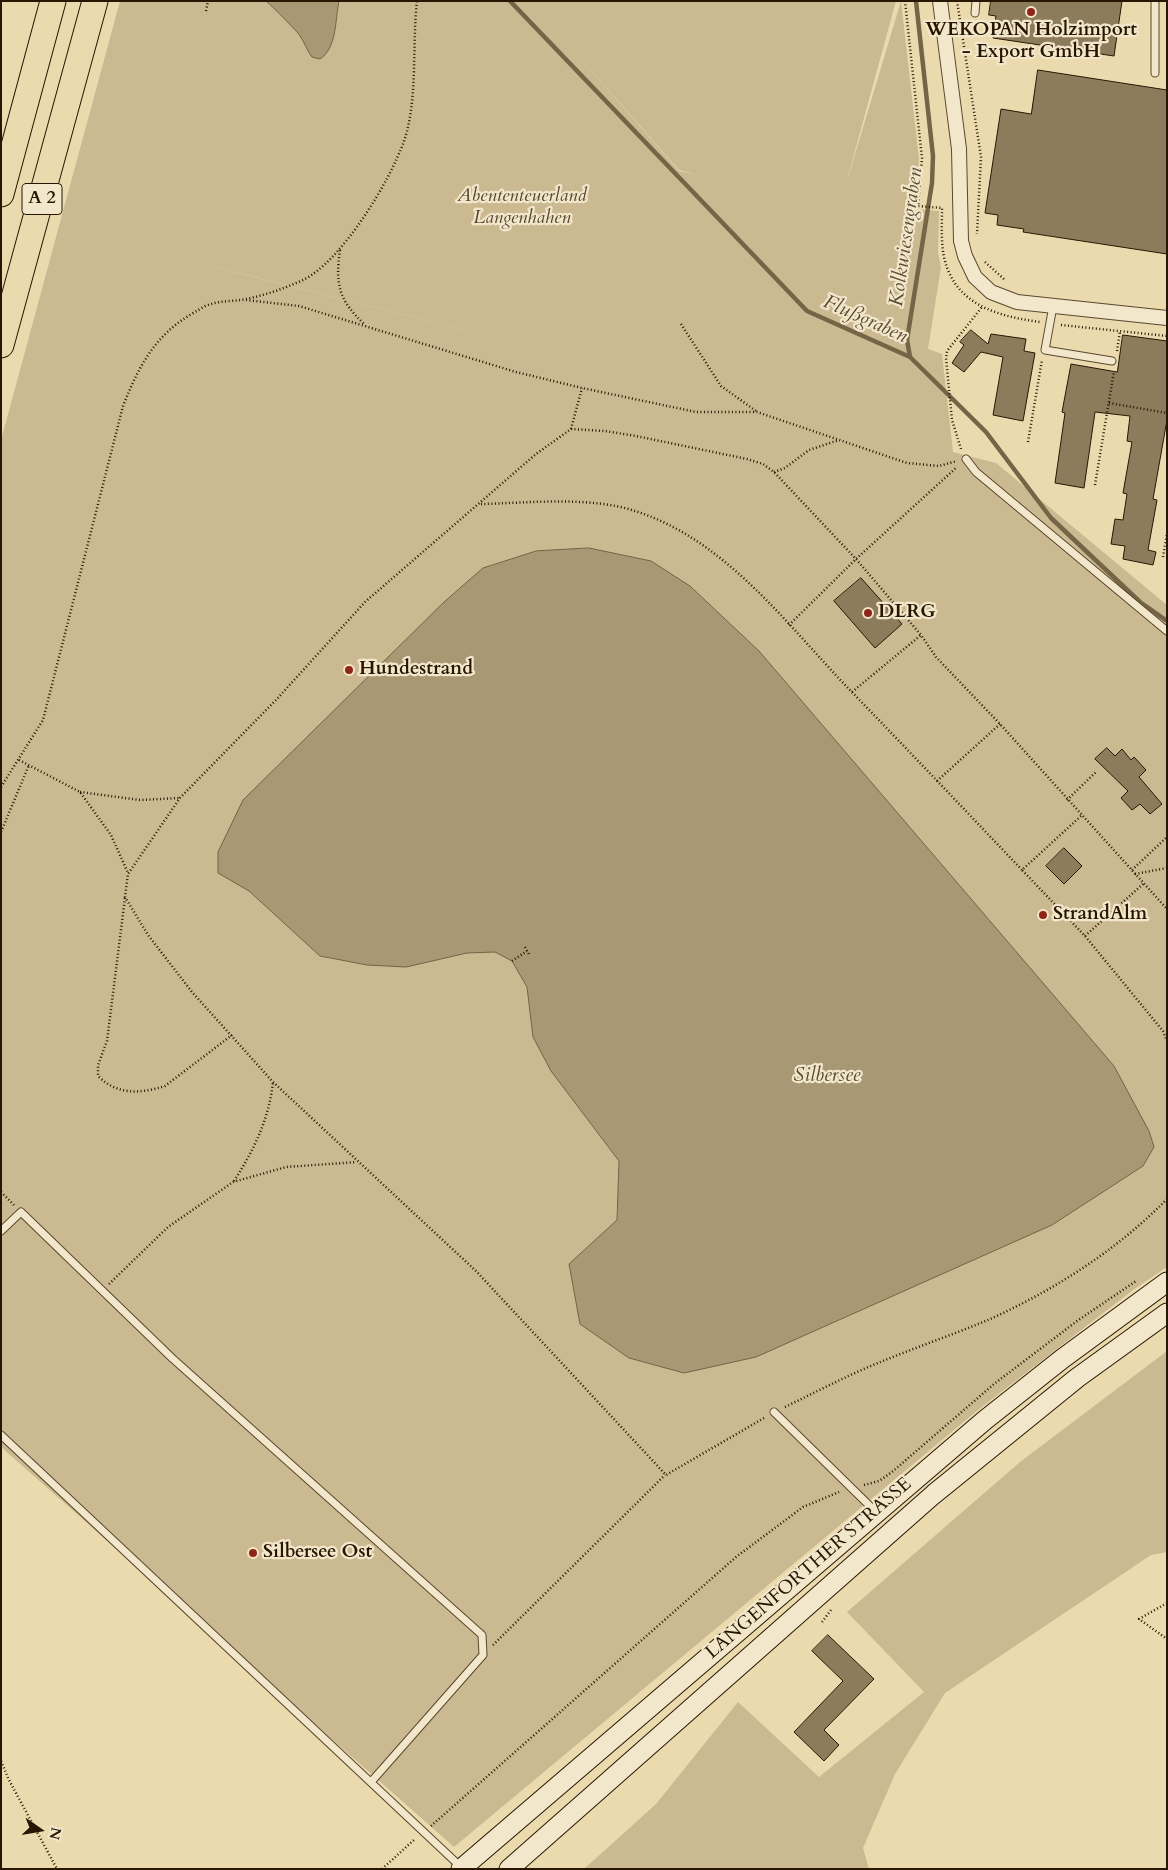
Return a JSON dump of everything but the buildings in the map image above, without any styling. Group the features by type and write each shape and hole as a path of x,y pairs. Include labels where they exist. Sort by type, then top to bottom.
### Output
{"highway":[{"name":"A 2","path":"1,194 53,1"},
{"name":"A 2","path":"1,346 95,1"}],"main road":[{"name":"LANGENFORTHER STRASSE","path":"462,1868 876,1512 1062,1359 1167,1282"},
{"name":"LANGENFORTHER STRASSE","path":"509,1869 806,1605 942,1488 1078,1378 1167,1312"}],"street":[{"path":"940,1 959,149 961,241 965,256 975,277 991,292 1003,298 1053,306 1167,318"}],"lane":[{"path":"975,13 976,1"},
{"path":"1155,1 1155,73"},
{"path":"1053,306 1045,350 1112,360"},
{"path":"966,459 976,472 1167,631"},
{"path":"1,1231 21,1212 172,1358 482,1634 483,1655 371,1782"},
{"path":"774,1412 876,1512"},
{"path":"1,1436 462,1868"}],"path":[{"path":"206,11 208,1"},
{"path":"1,787 20,760 43,720 123,406 136,372 160,337 182,319 210,304 242,300 278,291 305,279 340,249 380,191 404,140 411,107 417,1"},
{"path":"905,1 922,158 918,206 942,208"},
{"path":"957,1 981,158 977,238"},
{"path":"340,249 337,272 339,292 348,309 366,326"},
{"path":"982,257 989,268 1009,282"},
{"path":"242,300 298,306 516,372 582,388 696,412 757,412"},
{"path":"966,459 957,442 952,420 948,380 948,350 982,307 1000,315 1050,323 1167,336"},
{"path":"681,324 720,386 757,412 907,463 938,466 966,459"},
{"path":"1117,353 1120,331"},
{"path":"1028,442 1045,350"},
{"path":"1095,485 1114,370"},
{"path":"232,1036 165,1086 156,1089 119,1091 108,1086 98,1076 98,1066 107,1041 128,874 180,798 276,700 365,602 536,454 570,429 582,388"},
{"path":"1108,403 1167,413"},
{"path":"570,429 613,432 738,457 762,464 774,472 856,560 922,635 936,658 1000,724 1081,816 1167,908"},
{"path":"774,472 785,468 809,450 839,440"},
{"path":"789,625 856,560 966,459"},
{"path":"480,504 597,502 636,511 678,529 701,543 756,590 1085,936 1163,1031 1167,1041"},
{"path":"1163,557 1167,534"},
{"path":"852,692 922,635"},
{"path":"937,781 1000,724"},
{"path":"20,760 80,792 140,800 180,798"},
{"path":"1,832 29,764"},
{"path":"1067,800 1097,771"},
{"path":"80,792 111,835 128,874"},
{"path":"1022,870 1081,816"},
{"path":"1132,870 1167,837"},
{"path":"1135,874 1167,868"},
{"path":"1085,936 1143,883"},
{"path":"125,897 148,936 192,992 273,1082 356,1162 476,1272 666,1474"},
{"path":"525,947 530,956"},
{"path":"512,961 528,951"},
{"path":"234,1182 257,1144 271,1105 273,1082"},
{"path":"103,1291 168,1227 234,1182 286,1167 356,1162"},
{"path":"1,1192 21,1212"},
{"path":"483,1655 666,1474 774,1412 875,1364 986,1320 1028,1300 1078,1272 1108,1251 1142,1225 1167,1199"},
{"path":"382,1869 736,1557 803,1507 852,1488 879,1481 994,1384 1077,1321 1142,1278"},
{"path":"1167,1603 1139,1619 1167,1639"},
{"path":"1,1761 9,1780 57,1869"}],"green space":[{"name":"Abententeuerland Langenhahen","path":"120,1 896,1 846,184 901,1 919,159 916,209 939,211 938,253 941,267 928,349 942,354 953,452 996,463 1167,605 1167,1267 1133,1290 978,1410 454,1847 1,1447 1,440","holes":["553,27 679,170 697,175 679,171","186,260 243,274 612,367"]},
{"path":"1167,1351 1167,1552 1151,1555 945,1693 895,1774 863,1848 869,1869 584,1869 656,1804 738,1702 819,1777 924,1692 847,1612 1020,1462"}],"water":[{"path":"266,1 339,1 334,33 330,48 326,54 320,59 312,57 298,34"},
{"name":"Silbersee","path":"589,548 651,561 690,586 759,651 1114,1066 1149,1131 1154,1147 1143,1166 1052,1225 756,1357 684,1373 629,1358 580,1324 569,1264 617,1220 619,1161 551,1071 533,1037 527,987 512,961 495,952 467,953 406,967 367,965 320,956 249,891 218,873 218,852 243,800 444,602 483,568 536,551"}],"waterway":[{"name":"Flußgraben","path":"510,1 807,311 910,357 986,432 1051,518 1140,602 1167,621"},
{"name":"Kolkwiesengraben","path":"910,357 907,340 932,183 933,156 916,1"}],"place":[{"name":"WEKOPAN Holzimport - Export GmbH","path":"1031,12"},
{"name":"DLRG","path":"868,613"},
{"name":"Hundestrand","path":"349,670"},
{"name":"StrandAlm","path":"1043,915"},
{"name":"Silbersee Ost","path":"253,1553"}]}
